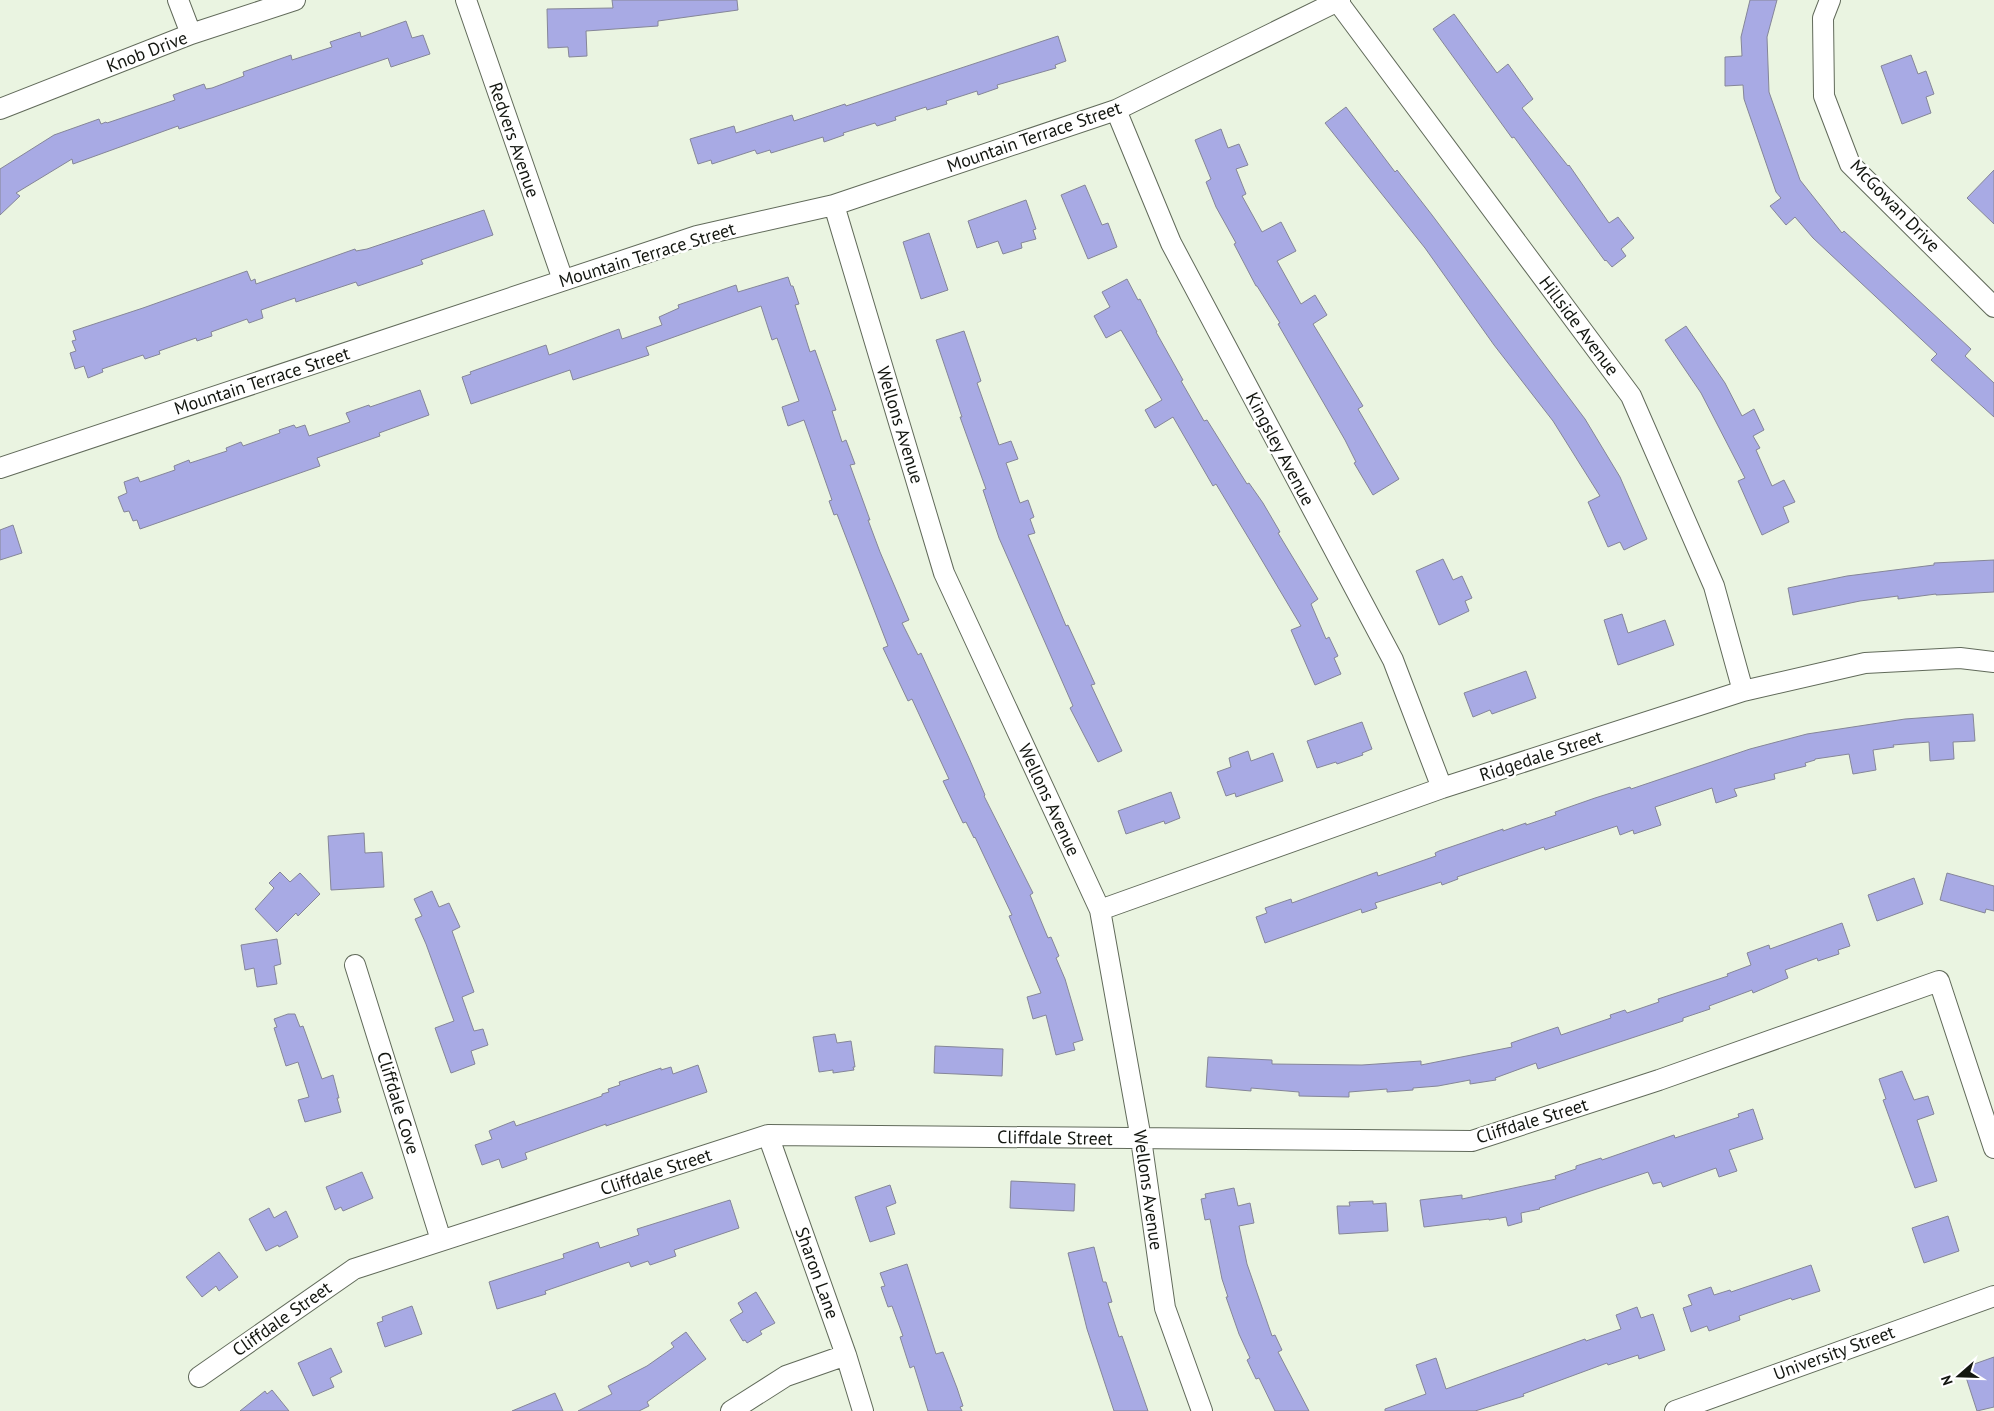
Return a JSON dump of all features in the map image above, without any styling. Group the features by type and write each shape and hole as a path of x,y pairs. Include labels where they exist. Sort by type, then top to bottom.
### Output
{"street":[{"path":"178,0 191,34"},
{"name":"Knob Drive","path":"0,109 191,34 295,0"},
{"name":"Redvers Avenue","path":"466,0 563,280"},
{"name":"McGowan Drive","path":"1830,0 1824,18 1824,96 1850,164 1994,307"},
{"name":"Mountain Terrace Street","path":"0,468 697,236 834,205 1116,110 1339,1"},
{"name":"Hillside Avenue","path":"1339,1 1631,396 1714,586 1744,691"},
{"name":"Kingsley Avenue","path":"1116,110 1171,243 1393,660 1442,788"},
{"name":"Wellons Avenue","path":"834,205 944,572 1100,910 1141,1139 1165,1308 1202,1411"},
{"name":"Ridgedale Street","path":"1100,910 1442,788 1744,691 1865,663 1960,658 1994,662"},
{"name":"Cliffdale Cove","path":"355,965 441,1240"},
{"name":"Cliffdale Street","path":"199,1378 354,1269 768,1135 1472,1141 1659,1080 1939,981 1994,1148"},
{"name":"Sharon Lane","path":"768,1135 864,1411"},
{"name":"University Street","path":"1685,1409 1994,1296"},
{"path":"731,1411 786,1376 846,1355"}],"building":[{"path":"612,0 737,0 738,10 658,21 658,26 586,31 587,56 569,57 568,47 548,48 547,9 613,8"},
{"path":"1750,0 1777,0 1767,37 1769,92 1800,180 1842,233 1844,231 1971,349 1965,356 1994,383 1994,417 1931,360 1937,354 1813,238 1795,217 1786,225 1770,206 1781,198 1776,192 1744,99 1743,85 1725,86 1725,57 1742,56 1741,37"},
{"path":"1454,14 1497,73 1508,64 1533,99 1522,108 1569,165 1609,223 1618,217 1634,238 1621,249 1626,256 1612,267 1605,261 1514,137 1512,138 1433,29"},
{"path":"406,21 412,38 423,35 430,54 391,67 388,58 179,129 178,126 73,164 72,159 16,193 20,196 0,215 0,169 54,135 99,119 101,124 107,123 175,100 173,95 204,84 206,89 212,88 244,76 243,72 291,55 292,60 332,47 330,42 360,32 361,37"},
{"path":"1058,36 1066,61 1055,65 1056,68 997,85 998,88 978,95 977,91 946,101 947,104 927,110 926,107 895,117 896,120 877,126 875,123 843,133 844,135 824,142 823,137 771,153 770,150 757,154 755,150 712,164 711,160 698,164 690,139 734,126 736,133 792,115 794,121 845,104 846,106"},
{"path":"1911,55 1918,74 1926,71 1934,94 1926,97 1931,113 1902,124 1881,66"},
{"path":"1346,107 1395,172 1397,170 1432,215 1585,419 1620,477 1647,539 1624,550 1620,542 1608,547 1588,502 1600,496 1553,421 1494,345 1425,248 1325,123"},
{"path":"1221,129 1228,148 1239,144 1248,165 1236,169 1246,194 1242,196 1262,232 1281,222 1296,251 1277,261 1301,304 1315,295 1327,315 1313,324 1363,406 1358,409 1399,479 1373,495 1354,463 1356,462 1345,440 1278,324 1280,323 1256,286 1234,244 1236,243 1216,207 1206,182 1211,179 1195,140"},
{"path":"1994,170 1994,224 1967,198"},
{"path":"1085,185 1102,225 1108,223 1117,247 1088,259 1061,195"},
{"path":"1026,200 1036,229 1033,230 1036,239 1021,243 1022,248 1003,254 998,241 977,248 968,221"},
{"path":"484,210 493,235 421,260 423,264 358,286 356,282 296,302 295,298 261,310 263,318 249,323 247,319 211,332 212,336 197,341 196,338 159,351 160,354 145,359 143,355 102,369 103,372 88,378 84,366 75,369 70,353 76,351 72,341 76,340 73,331 247,271 251,281 255,279 256,284 355,249 356,251 367,249"},
{"path":"929,233 948,290 921,299 903,242"},
{"path":"788,277 799,304 795,305 810,352 815,350 836,410 832,411 842,442 846,440 855,464 850,465 870,520 868,520 909,620 902,623 918,655 921,653 969,758 984,796 1033,893 1030,895 1048,938 1051,937 1059,956 1056,958 1065,979 1083,1040 1073,1043 1075,1050 1056,1055 1046,1015 1033,1019 1027,997 1041,993 1009,916 1012,915 975,837 966,822 963,823 943,781 949,779 912,699 908,701 883,648 888,646 837,514 834,515 829,501 832,500 804,420 788,426 782,407 799,401 777,338 772,340 761,306 646,347 649,355 573,380 570,370 471,404 462,377 471,374 470,372 546,345 549,355 619,329 622,339 662,325 659,317 679,308 678,305 736,285 738,292"},
{"path":"1127,279 1138,300 1140,299 1183,380 1181,381 1204,421 1207,420 1247,484 1249,483 1263,503 1280,532 1278,533 1318,599 1311,604 1326,639 1329,637 1338,656 1334,658 1341,674 1315,685 1291,630 1301,626 1254,547 1216,484 1213,486 1173,417 1155,428 1145,410 1162,400 1121,330 1106,338 1094,316 1110,307 1102,292"},
{"path":"1686,326 1725,383 1742,416 1754,409 1764,430 1753,436 1760,448 1756,450 1772,486 1784,480 1795,502 1783,507 1789,522 1762,535 1738,481 1745,478 1701,393 1665,340"},
{"path":"964,331 981,381 977,383 999,445 1011,441 1018,459 1006,463 1020,503 1028,500 1034,517 1030,519 1035,533 1028,535 1066,626 1068,625 1095,684 1091,685 1122,751 1098,762 1070,708 1073,706 999,538 983,490 986,489 960,417 962,417 936,340"},
{"path":"420,390 429,415 379,433 380,436 317,458 320,466 140,529 137,520 133,521 129,511 124,512 118,497 127,493 124,482 138,477 140,482 175,470 174,466 189,460 190,463 227,451 226,448 241,442 243,446 280,433 279,430 294,425 296,428 305,425 309,436 350,422 346,413"},
{"path":"13,525 22,553 0,560 0,530"},
{"path":"1443,559 1453,580 1462,576 1472,598 1465,601 1469,611 1439,625 1416,571"},
{"path":"1994,560 1994,592 1936,594 1898,599 1898,596 1860,601 1793,615 1788,588 1847,576 1934,565 1934,563"},
{"path":"1622,614 1628,633 1665,620 1674,645 1618,665 1604,620"},
{"path":"1526,671 1536,698 1492,714 1490,710 1473,717 1464,693"},
{"path":"1973,714 1975,741 1953,742 1954,759 1930,761 1929,742 1893,745 1894,747 1873,750 1876,770 1853,774 1849,754 1815,759 1805,763 1806,766 1774,774 1775,779 1734,789 1737,796 1716,803 1712,788 1655,807 1661,825 1634,834 1633,830 1620,835 1617,826 1545,850 1544,847 1457,877 1458,879 1442,885 1441,882 1375,903 1377,908 1362,913 1361,909 1265,943 1256,917 1267,913 1265,908 1291,899 1292,903 1377,872 1378,876 1436,856 1435,853 1439,851 1503,829 1503,831 1526,823 1526,825 1556,815 1555,812 1595,798 1630,787 1631,789 1750,749 1807,734 1905,719"},
{"path":"1362,722 1372,749 1362,753 1363,755 1337,764 1336,762 1317,768 1307,741"},
{"path":"1248,751 1251,761 1273,753 1283,781 1236,797 1235,793 1226,796 1217,772 1231,767 1229,758"},
{"path":"1171,792 1180,818 1165,824 1164,821 1126,834 1118,811"},
{"path":"364,833 365,853 382,852 384,887 331,890 328,836"},
{"path":"280,872 290,882 300,873 320,894 298,916 296,913 277,932 255,909 274,888 269,883"},
{"path":"1947,873 1994,886 1994,911 1986,909 1985,913 1940,900"},
{"path":"1914,878 1923,904 1877,921 1868,895"},
{"path":"432,891 439,907 449,903 460,927 452,931 474,992 462,997 474,1031 483,1029 488,1045 471,1051 475,1064 451,1073 435,1028 454,1021 415,919 422,916 414,899"},
{"path":"1842,923 1850,946 1838,950 1839,954 1818,961 1817,958 1785,970 1788,978 1753,993 1752,990 1709,1006 1710,1009 1683,1018 1683,1021 1538,1069 1536,1063 1495,1078 1496,1080 1470,1084 1470,1080 1413,1088 1413,1090 1387,1092 1387,1089 1349,1092 1349,1097 1299,1096 1299,1092 1251,1088 1251,1091 1206,1087 1208,1057 1272,1060 1272,1064 1362,1065 1421,1061 1421,1065 1512,1047 1511,1043 1558,1027 1561,1035 1611,1018 1610,1015 1625,1010 1627,1013 1659,1002 1658,999 1728,976 1727,974 1751,965 1747,953 1769,945 1770,949"},
{"path":"277,939 281,964 274,966 277,984 257,987 254,968 245,970 241,945"},
{"path":"288,1014 295,1014 300,1027 303,1026 322,1079 333,1075 341,1112 305,1122 298,1100 309,1097 298,1062 286,1066 274,1028 277,1027 274,1019"},
{"path":"835,1034 837,1043 851,1041 854,1070 833,1073 833,1070 819,1072 813,1037"},
{"path":"935,1046 1003,1049 1002,1076 934,1073"},
{"path":"698,1065 707,1092 606,1126 606,1124 525,1153 527,1159 502,1168 499,1159 482,1165 475,1145 492,1139 489,1131 514,1121 516,1126 602,1096 602,1094 609,1092 608,1089 620,1085 619,1082 661,1068 661,1070 671,1067 673,1074"},
{"path":"1902,1071 1914,1100 1928,1096 1934,1114 1917,1120 1937,1181 1915,1188 1883,1100 1886,1099 1879,1079"},
{"path":"1753,1109 1763,1139 1729,1150 1737,1171 1719,1177 1716,1168 1663,1187 1661,1182 1653,1184 1648,1172 1540,1209 1521,1213 1522,1222 1508,1226 1506,1217 1424,1227 1420,1200 1462,1195 1462,1199 1556,1179 1555,1176 1576,1169 1576,1166 1601,1158 1602,1160 1674,1135 1675,1138 1739,1117 1738,1114"},
{"path":"362,1172 373,1198 343,1211 341,1207 335,1210 326,1187"},
{"path":"1011,1181 1075,1184 1074,1211 1010,1208"},
{"path":"890,1185 896,1203 886,1207 895,1234 870,1242 855,1197"},
{"path":"1234,1188 1238,1206 1250,1203 1254,1223 1239,1226 1247,1264 1272,1336 1275,1335 1282,1350 1278,1352 1309,1411 1275,1411 1259,1378 1256,1379 1247,1360 1250,1358 1226,1297 1228,1297 1222,1279 1210,1219 1205,1220 1201,1199 1206,1198 1205,1194"},
{"path":"730,1200 739,1228 674,1250 676,1256 650,1265 648,1261 631,1267 629,1262 545,1291 546,1294 497,1309 489,1282 564,1258 563,1254 598,1242 600,1248 639,1235 637,1229"},
{"path":"1373,1201 1373,1204 1386,1203 1388,1231 1339,1234 1337,1206 1350,1206 1349,1202"},
{"path":"269,1208 274,1218 286,1211 298,1237 279,1247 278,1245 266,1251 249,1219"},
{"path":"1948,1216 1959,1251 1924,1263 1912,1228"},
{"path":"1094,1247 1103,1282 1106,1282 1112,1302 1108,1303 1119,1337 1122,1336 1148,1411 1114,1411 1087,1329 1068,1253"},
{"path":"219,1252 238,1277 219,1291 216,1286 202,1297 186,1277"},
{"path":"907,1264 936,1354 943,1352 963,1406 960,1407 962,1411 928,1411 914,1366 910,1368 900,1337 903,1336 892,1306 888,1307 881,1287 885,1286 880,1273"},
{"path":"1811,1265 1820,1291 1792,1300 1791,1298 1739,1316 1740,1320 1709,1331 1707,1326 1691,1332 1683,1308 1692,1305 1688,1295 1711,1287 1714,1295 1730,1290 1731,1292"},
{"path":"756,1292 775,1323 760,1331 762,1334 747,1343 745,1340 743,1341 730,1320 743,1312 738,1303"},
{"path":"412,1306 422,1334 385,1347 377,1323 383,1321 382,1317"},
{"path":"1637,1307 1641,1318 1653,1314 1665,1350 1639,1359 1638,1355 1608,1365 1607,1363 1523,1394 1524,1396 1475,1411 1385,1411 1385,1409 1426,1394 1416,1365 1436,1358 1446,1389 1585,1339 1586,1341 1621,1329 1616,1315"},
{"path":"686,1332 706,1359 647,1402 649,1406 639,1411 578,1411 612,1394 608,1386 647,1366 674,1347 671,1343"},
{"path":"331,1348 342,1372 330,1378 334,1387 313,1396 298,1363"},
{"path":"1994,1357 1994,1407 1977,1411 1963,1368"},
{"path":"272,1390 289,1411 240,1411 265,1391 267,1394"},
{"path":"555,1393 563,1411 512,1411"}]}
